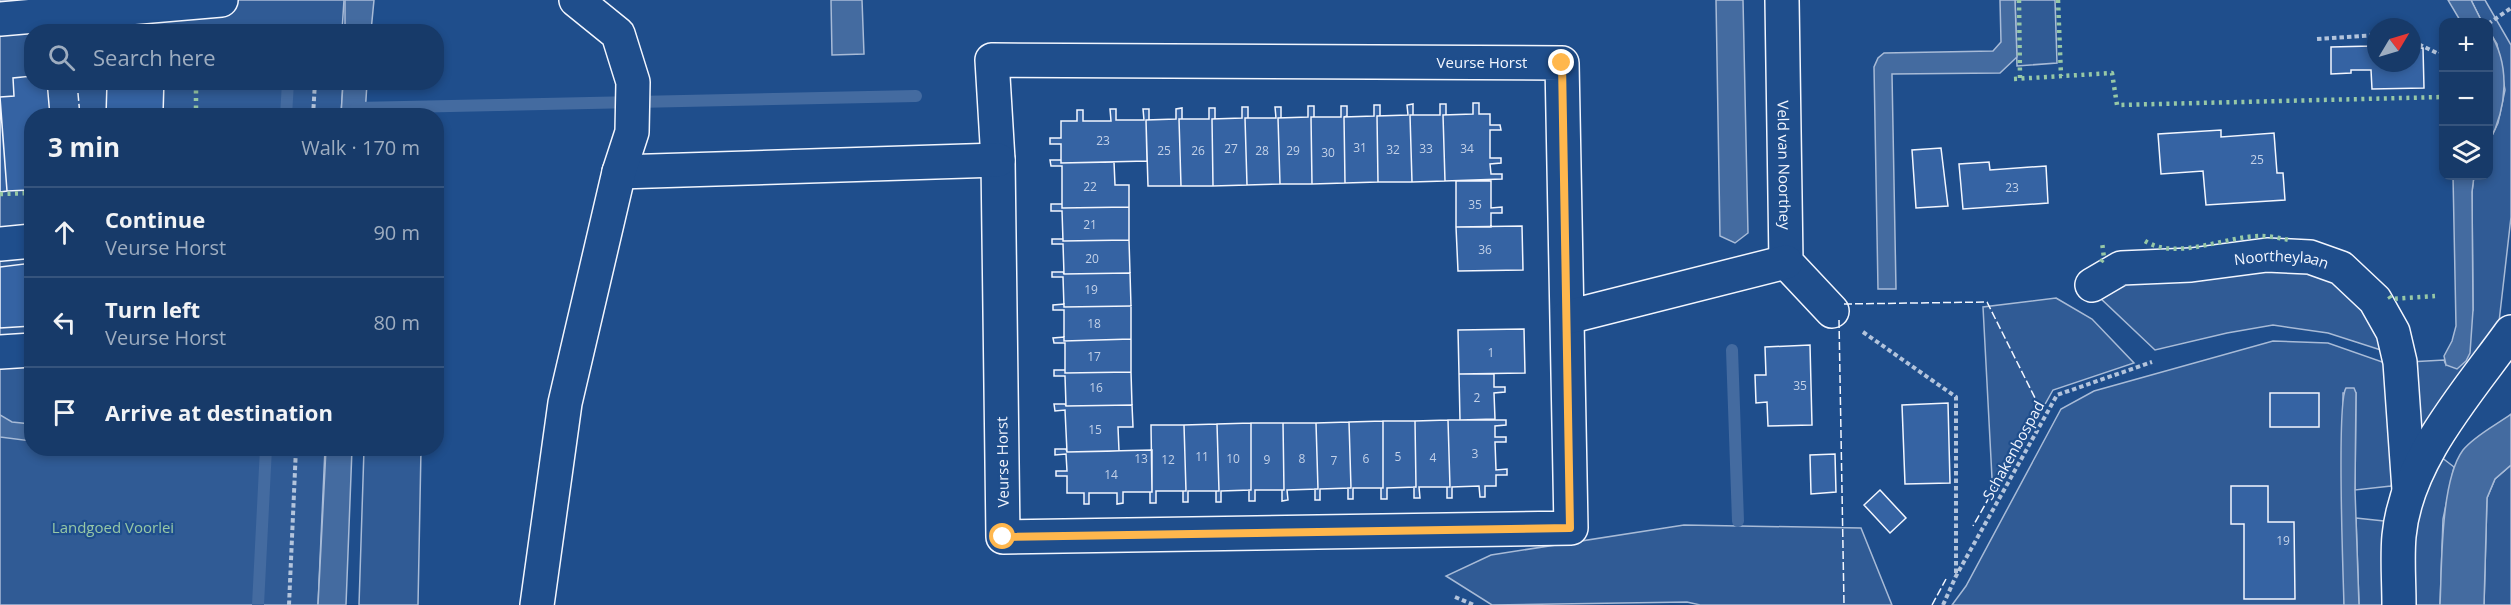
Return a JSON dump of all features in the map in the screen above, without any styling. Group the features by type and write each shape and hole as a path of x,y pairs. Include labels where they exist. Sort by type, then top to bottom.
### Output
{"street":[{"path":"537,605 566,403 619,172 632,132 633,82 618,34 576,0"},
{"name":"Veld van Noorthey","path":"1782,0 1786,262"},
{"path":"0,19 202,1"},
{"name":"Veurse Horst","path":"992,60 1562,63 1570,528 1003,537 998,160 992,60"},
{"path":"619,172 998,160"},
{"path":"0,244 24,242"},
{"name":"Noortheylaan","path":"2092,285 2121,268 2191,265 2267,255 2310,257 2340,268 2375,300 2393,332 2400,362 2409,490"},
{"path":"1568,317 1786,262 1832,311"},
{"name":"Noortheylaan","path":"2399,605 2399,535 2409,490 2424,454 2511,332"},
{"path":"0,352 24,350"}],"path":[{"path":"2493,21 2511,8"},
{"path":"2317,39 2367,36"},
{"path":"2421,45 2439,54"},
{"path":"313,108 315,90"},
{"path":"1832,311 1956,397 1956,576"},
{"name":"Schakenbospad","path":"1942,605 2057,395 2152,362"},
{"path":"289,605 296,456"},
{"path":"1455,597 1474,605"}],"shaded area":[{"name":"Landgoed Voorlei","path":"0,0 344,0 342,24 24,24 24,90 343,90 341,108 24,108 24,456 325,456 318,605 0,605"},
{"path":"345,0 374,0 372,24 345,24"},
{"path":"831,0 862,0 864,54 832,55"},
{"path":"1716,0 1743,0 1748,233 1735,243 1720,236"},
{"path":"2000,0 2015,0 2017,57 2000,73 1892,74 1896,289 1878,289 1874,67 1878,58 1884,53 1993,51 2001,42"},
{"path":"2015,0 2055,0 2057,63 2017,66"},
{"path":"2448,0 2471,0 2480,18 2459,18"},
{"path":"2471,0 2485,0 2511,45 2511,217 2499,322 2421,442 2409,362 2444,360 2446,365 2473,310 2474,180 2493,180 2493,134 2498,123 2505,90 2497,44 2493,38 2493,18 2480,18"},
{"path":"2493,38 2501,58 2504,86 2503,101 2493,133"},
{"path":"343,90 367,90 365,108 341,108"},
{"path":"2453,180 2474,180 2473,310 2470,353 2466,361 2457,369 2446,365 2444,356 2452,341 2456,326"},
{"path":"2302,265 2359,293 2384,351 2328,333 2273,325 2155,350 2097,295 2105,289 2136,280"},
{"path":"2056,298 2092,319 2134,363 2053,390 1993,497 1983,307"},
{"path":"2273,341 2328,343 2391,365 2398,467 2391,486 2355,490 2356,393 2343,393 2344,605 1952,605 1966,586 2061,409 2094,391"},
{"path":"2346,388 2354,388 2356,393 2355,490 2359,605 2344,605 2341,454 2343,400"},
{"path":"2511,414 2511,465 2495,479 2487,498 2484,605 2440,605 2446,503 2455,464 2463,450 2479,435"},
{"path":"0,415 12,422 24,423 24,440 0,437"},
{"path":"326,456 352,456 346,605 318,605"},
{"path":"364,456 421,456 418,605 359,605"},
{"path":"2441,457 2454,467 2443,519 2440,605 2410,605 2415,525 2424,489"},
{"path":"2511,465 2511,605 2484,605 2487,498 2495,479"},
{"path":"2356,518 2384,521 2391,525 2391,605 2359,605"},
{"path":"1684,525 1861,528 1892,605 1700,605 1687,602 1492,605 1446,576 1491,555"}],"building":[{"path":"2367,46 2367,70 2331,74 2331,47"},
{"path":"2421,48 2423,48 2424,88 2372,89 2371,72 2421,72"},
{"path":"24,77 24,90 48,90 49,108 24,108 24,190 7,191 0,97 14,96 13,78"},
{"path":"107,90 164,90 163,108 106,108"},
{"path":"0,99 7,191 0,192"},
{"path":"1473,103 1479,103 1479,114 1490,114 1490,125 1500,125 1501,130 1490,130 1490,158 1501,158 1501,163 1490,164 1491,174 1502,174 1502,179 1445,181 1443,115 1473,114"},
{"path":"1413,104 1413,115 1410,115 1412,182 1378,182 1377,116 1408,115 1407,105"},
{"path":"1440,104 1446,104 1446,115 1443,115 1445,181 1412,182 1410,115 1440,115"},
{"path":"1374,105 1380,105 1380,116 1377,116 1378,182 1345,183 1344,117 1374,116"},
{"path":"1308,106 1314,106 1314,117 1311,117 1312,184 1280,184 1278,118 1308,117"},
{"path":"1341,106 1347,106 1347,116 1344,117 1345,183 1312,184 1311,117 1341,117"},
{"path":"1242,107 1248,107 1248,118 1245,118 1247,185 1213,186 1212,119 1242,118"},
{"path":"1275,107 1281,107 1281,118 1278,118 1280,184 1247,185 1245,118 1276,118"},
{"path":"1182,108 1182,119 1179,119 1181,186 1148,186 1146,120 1176,119 1176,109"},
{"path":"1209,108 1215,108 1215,119 1212,119 1213,186 1181,186 1179,119 1209,119"},
{"path":"1110,109 1116,109 1116,120 1144,120 1143,109 1149,109 1149,120 1146,120 1147,161 1061,163 1061,144 1050,144 1050,138 1061,138 1061,121 1077,121 1077,110 1083,110 1083,121 1111,121"},
{"path":"2221,130 2221,137 2274,133 2277,173 2283,173 2285,200 2206,205 2203,171 2161,174 2158,134"},
{"path":"1941,148 1948,206 1916,208 1912,150"},
{"path":"1050,160 1061,160 1061,163 1114,162 1115,185 1129,185 1129,207 1062,208 1062,166 1051,166"},
{"path":"1989,162 1990,170 2046,166 2048,203 1963,209 1959,164"},
{"path":"1456,181 1491,181 1491,208 1502,207 1502,213 1491,213 1491,227 1456,227"},
{"path":"1051,204 1062,204 1062,208 1129,207 1129,240 1063,241 1062,211 1051,211"},
{"path":"1522,226 1523,270 1458,271 1456,227"},
{"path":"1052,239 1063,239 1063,241 1129,240 1130,273 1064,274 1063,244 1052,244"},
{"path":"24,264 24,326 0,328 0,267"},
{"path":"1052,272 1063,272 1064,274 1130,273 1131,306 1064,307 1063,277 1052,277"},
{"path":"1064,304 1064,307 1131,306 1131,339 1064,341 1064,310 1053,310 1053,305"},
{"path":"1524,329 1525,373 1459,374 1458,330"},
{"path":"1064,337 1064,341 1131,339 1131,372 1065,373 1065,343 1054,343 1053,338"},
{"path":"1810,345 1812,425 1768,426 1767,402 1756,403 1755,375 1766,375 1765,347"},
{"path":"1054,370 1065,370 1065,373 1131,372 1132,405 1066,406 1065,376 1054,376"},
{"path":"1459,374 1494,374 1494,387 1505,387 1505,392 1494,393 1495,419 1460,420"},
{"path":"2270,393 2319,393 2319,427 2270,427"},
{"path":"1948,403 1950,483 1905,484 1902,405"},
{"path":"1054,404 1065,404 1066,406 1132,405 1133,427 1118,427 1119,451 1067,452 1065,410 1055,411"},
{"path":"1448,420 1450,487 1419,487 1420,498 1414,498 1414,487 1416,487 1415,421"},
{"path":"1448,420 1506,420 1506,425 1495,426 1495,437 1506,437 1506,442 1495,442 1496,470 1507,469 1507,475 1496,475 1496,486 1485,486 1485,497 1480,497 1479,486 1452,487 1452,498 1447,498 1447,487 1450,487"},
{"path":"1383,421 1383,488 1353,488 1353,499 1348,499 1348,488 1351,488 1349,422"},
{"path":"1383,421 1415,421 1416,487 1387,488 1387,499 1381,499"},
{"path":"1349,422 1351,488 1320,489 1320,500 1315,500 1315,489 1318,489 1316,423"},
{"path":"1251,423 1251,490 1221,491 1221,502 1216,502 1216,491 1219,491 1217,424"},
{"path":"1251,423 1283,423 1284,490 1255,490 1255,501 1249,501"},
{"path":"1283,423 1316,423 1318,489 1287,490 1288,500 1282,501 1282,490 1284,490"},
{"path":"1217,424 1219,491 1188,491 1188,502 1183,502 1183,491 1186,491 1184,425"},
{"path":"1151,425 1184,425 1186,491 1156,491 1156,503 1150,503 1150,492 1152,492"},
{"path":"1055,449 1066,449 1067,452 1152,450 1152,492 1123,492 1123,503 1117,504 1117,493 1089,493 1089,504 1084,504 1084,493 1067,493 1067,476 1056,476 1056,471 1067,471 1066,454 1055,455"},
{"path":"1835,454 1836,492 1811,494 1810,455"},
{"path":"2231,486 2268,486 2268,522 2294,522 2295,599 2244,599 2244,524 2231,524"},
{"path":"1880,490 1906,518 1890,533 1864,505"}],"waterway":[{"path":"286,108 288,90"},
{"path":"356,108 916,96"},
{"path":"1732,350 1738,521"},
{"path":"258,605 266,456"}],"hedge":[{"path":"2019,0 2020,78"},
{"path":"2058,0 2061,76"},
{"path":"2014,79 2112,73 2117,105 2439,97"},
{"path":"196,90 196,108"},
{"path":"0,194 24,193"},
{"path":"2145,241 2158,247 2172,249 2247,237 2261,236 2289,240"},
{"path":"2101,262 2104,258 2102,242"},
{"path":"2389,296 2391,299 2435,296"}],"fence":[{"path":"78,90 79,108"},
{"path":"1844,304 1987,302 2040,408 1973,526"},
{"path":"1839,320 1844,605"},
{"path":"1932,605 1946,579"}],"route":[{"path":"1003,537 1570,528 1562,63"}]}
